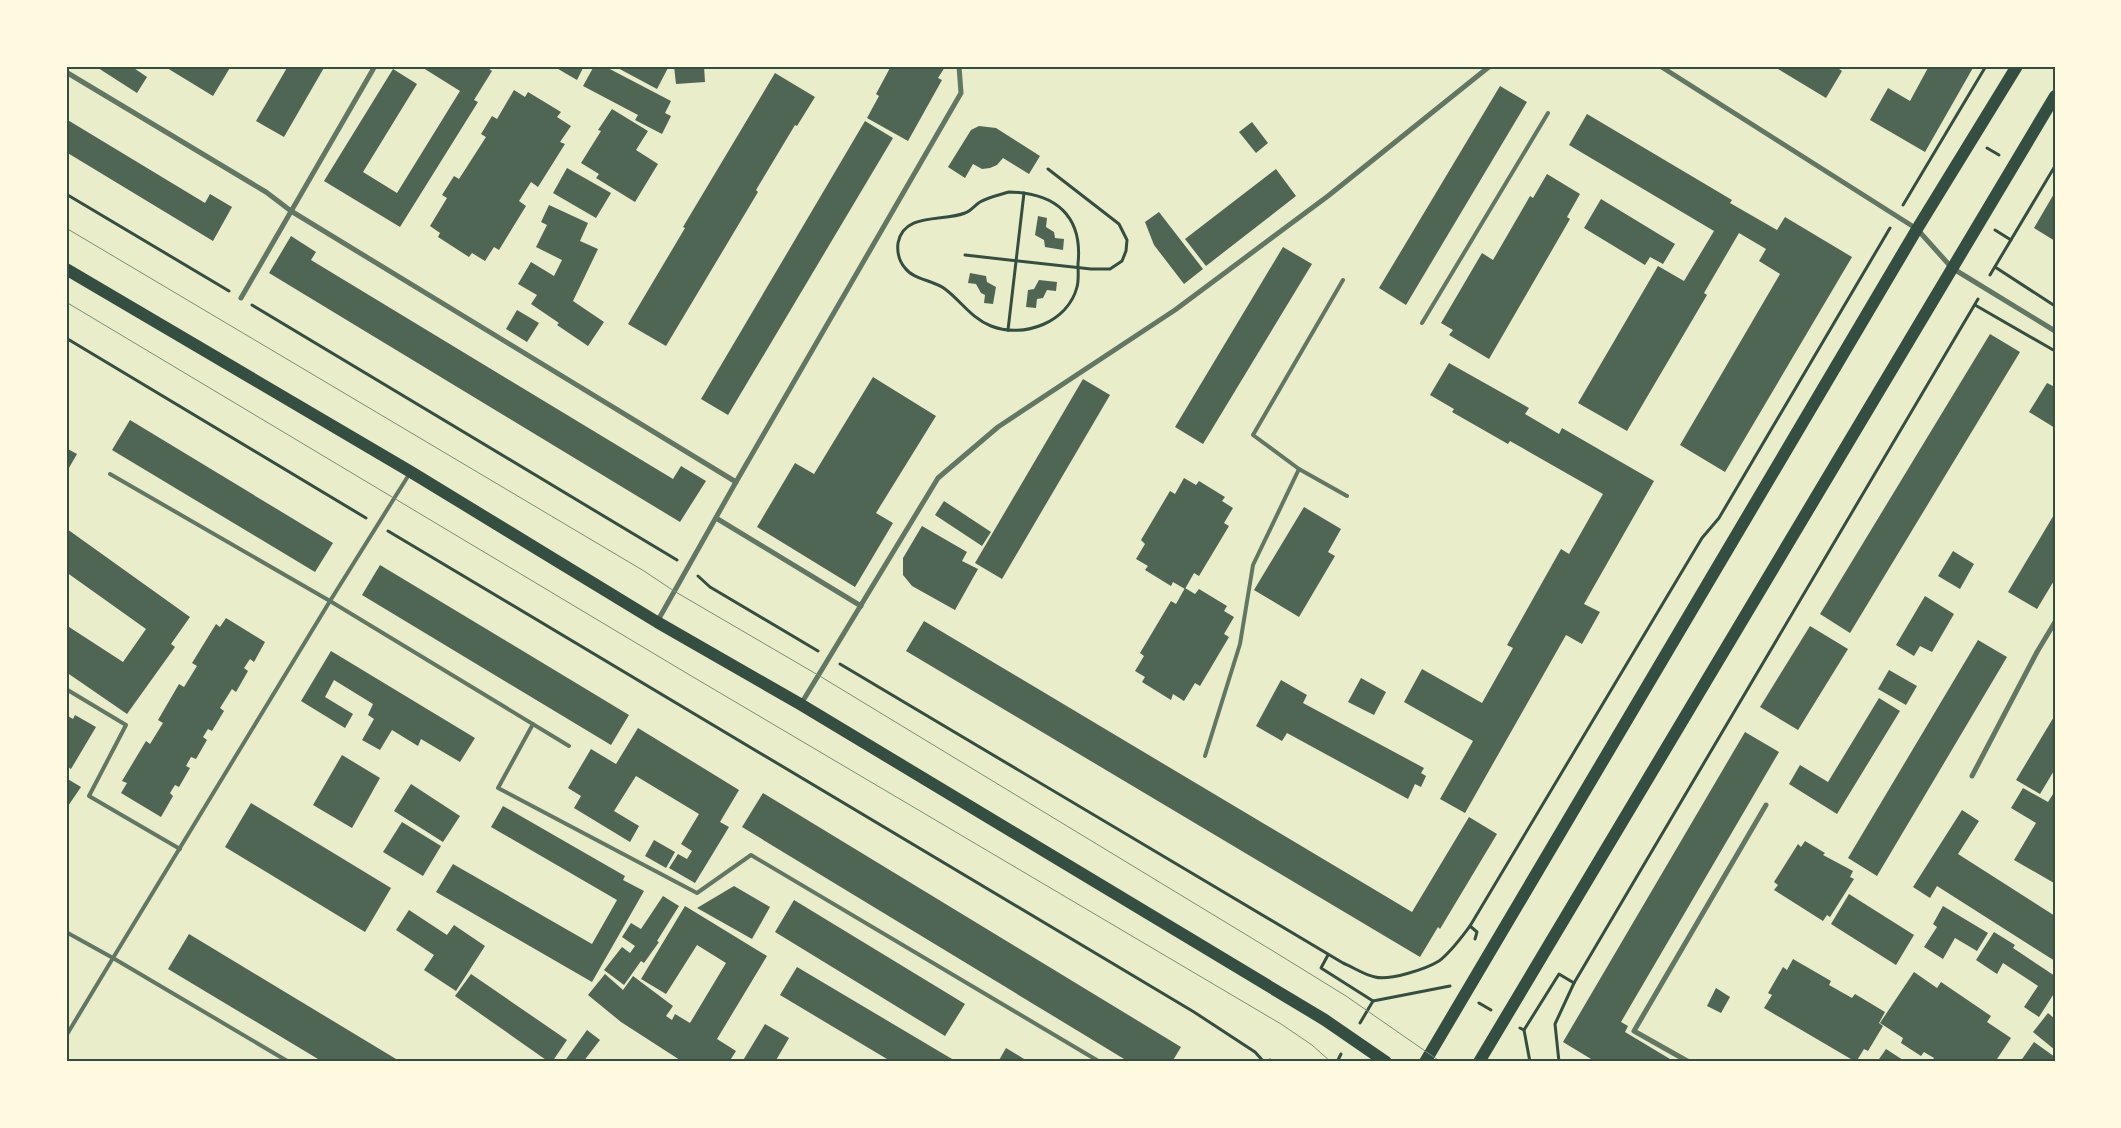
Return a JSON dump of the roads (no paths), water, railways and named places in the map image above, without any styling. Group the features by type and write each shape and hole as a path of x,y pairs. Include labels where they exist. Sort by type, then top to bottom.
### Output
{"main road":[{"path":"1425,1062 1918,229 2017,66"},
{"path":"1479,1062 2055,96"},
{"path":"66,269 411,472 658,622 800,704 1316,1015 1386,1062"}],"street":[{"path":"241,298 375,66"},
{"path":"658,622 736,482 961,93 959,66"},
{"path":"800,704 830,658 938,478 998,427 1175,310 1328,196 1490,66"},
{"path":"1660,66 1918,229 1952,268 2055,331"},
{"path":"66,72 266,192 291,212 736,482"},
{"path":"716,518 861,606"},
{"path":"1972,776 2037,652 2055,622"},
{"path":"1689,1062 1634,1031 1766,805"}],"lane":[{"path":"1422,323 1548,113"},
{"path":"1343,280 1253,435 1299,469 1348,496"},
{"path":"1204,756 1240,644 1253,565 1299,469"},
{"path":"66,1036 330,601 411,472"},
{"path":"110,474 330,601 568,746"},
{"path":"66,689 126,725 89,796 180,849"},
{"path":"533,724 498,788 698,893 751,855 1100,1062"},
{"path":"66,932 289,1062"}],"tram line":[{"path":"66,228 818,675 1346,996 1441,1062"},
{"path":"66,302 688,674 1281,1024 1312,1045 1331,1062"}]}
